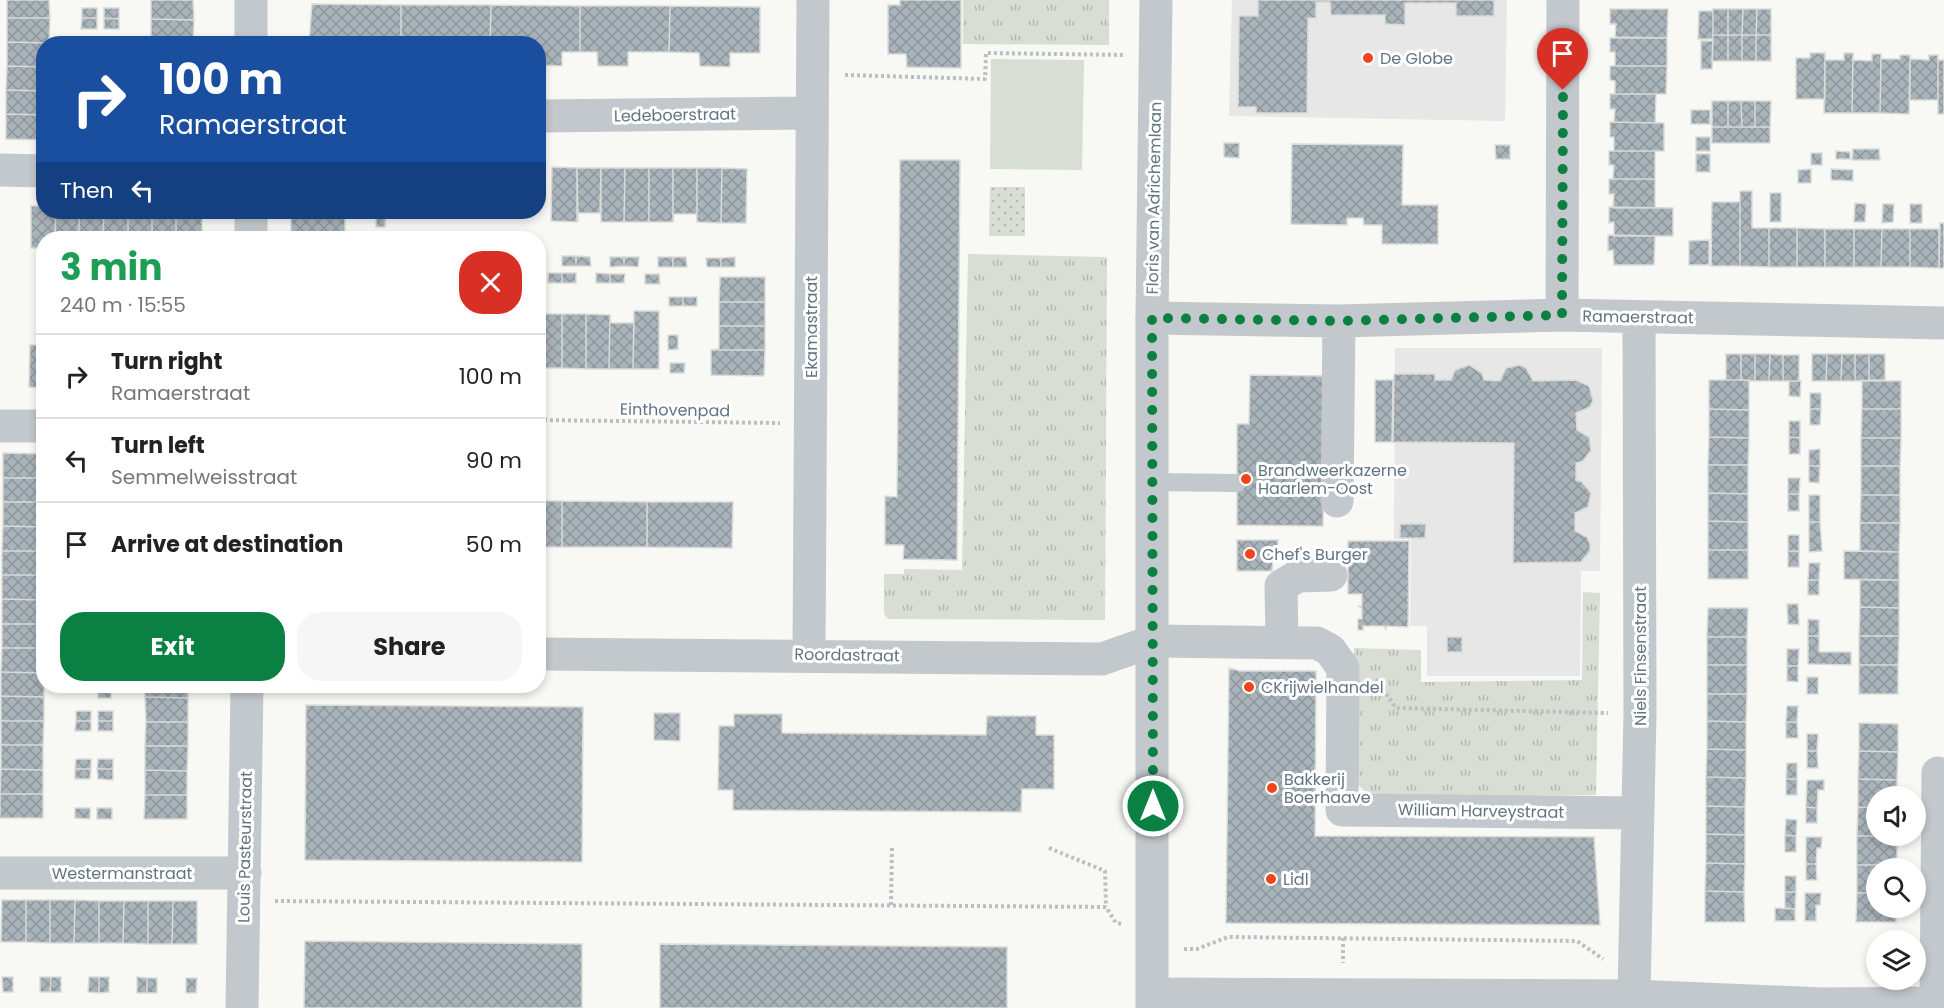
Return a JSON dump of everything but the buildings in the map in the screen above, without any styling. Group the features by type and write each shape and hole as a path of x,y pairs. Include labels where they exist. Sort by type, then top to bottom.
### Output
{"street":[{"path":"251,0 251,36"},
{"name":"Ekamastraat","path":"809,654 813,0"},
{"name":"Floris van Adrichemlaan","path":"1152,1001 1154,482 1152,318 1156,0"},
{"path":"1562,315 1563,0"},
{"name":"Ledeboerstraat","path":"546,117 812,113"},
{"path":"0,170 36,171"},
{"name":"Ramaerstraat","path":"1152,318 1339,321 1562,315 1944,323"},
{"name":"Niels Finsenstraat","path":"1634,996 1640,713 1640,317"},
{"path":"1337,501 1339,321"},
{"path":"0,426 36,426"},
{"path":"1282,642 1281,586 1298,576 1331,575"},
{"name":"Roordastraat","path":"546,654 809,654 1102,658 1153,641"},
{"name":"William Harveystraat","path":"1153,641 1317,643 1330,650 1343,668 1342,810 1638,813"},
{"name":"Louis Pasteurstraat","path":"242,1008 247,693"},
{"path":"1152,1001 1344,1001 1634,996 1824,1006 1940,1003 1938,773"},
{"name":"Westermanstraat","path":"0,873 245,887"}],"lane":[{"path":"1154,482 1237,483"}],"path":[{"path":"813,74 985,78 986,53 1155,56"},
{"name":"Einthovenpad","path":"546,420 811,423"},
{"path":"1371,670 1396,708 1640,713"},
{"path":"891,846 891,905"},
{"path":"1049,848 1106,871 1106,907 1116,923 1197,949 1228,937 1577,940 1598,953 1634,996"},
{"path":"245,887 891,905 1106,907"}],"shaded area":[{"name":"De Globe","path":"1232,0 1507,0 1505,121 1229,116"},
{"path":"1395,348 1602,348 1600,571 1581,571 1580,676 1427,676 1427,626 1410,626 1411,539 1394,539"}],"green space":[{"path":"963,0 1109,0 1109,45 963,44"},
{"path":"991,59 1084,60 1082,170 990,169"},
{"path":"990,187 1025,187 1025,236 989,236"},
{"path":"968,254 1107,257 1105,620 888,619 884,614 884,574 904,574 904,569 962,570"},
{"path":"1583,592 1600,593 1596,795 1370,797 1353,779 1354,648 1421,650 1421,682 1582,680"}],"place":[{"name":"De Globe","path":"1368,58"},
{"name":"Brandweerkazerne Haarlem-Oost","path":"1246,479"},
{"name":"Chef's Burger","path":"1250,554"},
{"name":"CKrijwielhandel","path":"1249,687"},
{"name":"Bakkerij Boerhaave","path":"1272,788"},
{"name":"Lidl","path":"1271,879"}],"route":[{"path":"1153,806 1152,318 1339,321 1562,315 1563,90"}]}
